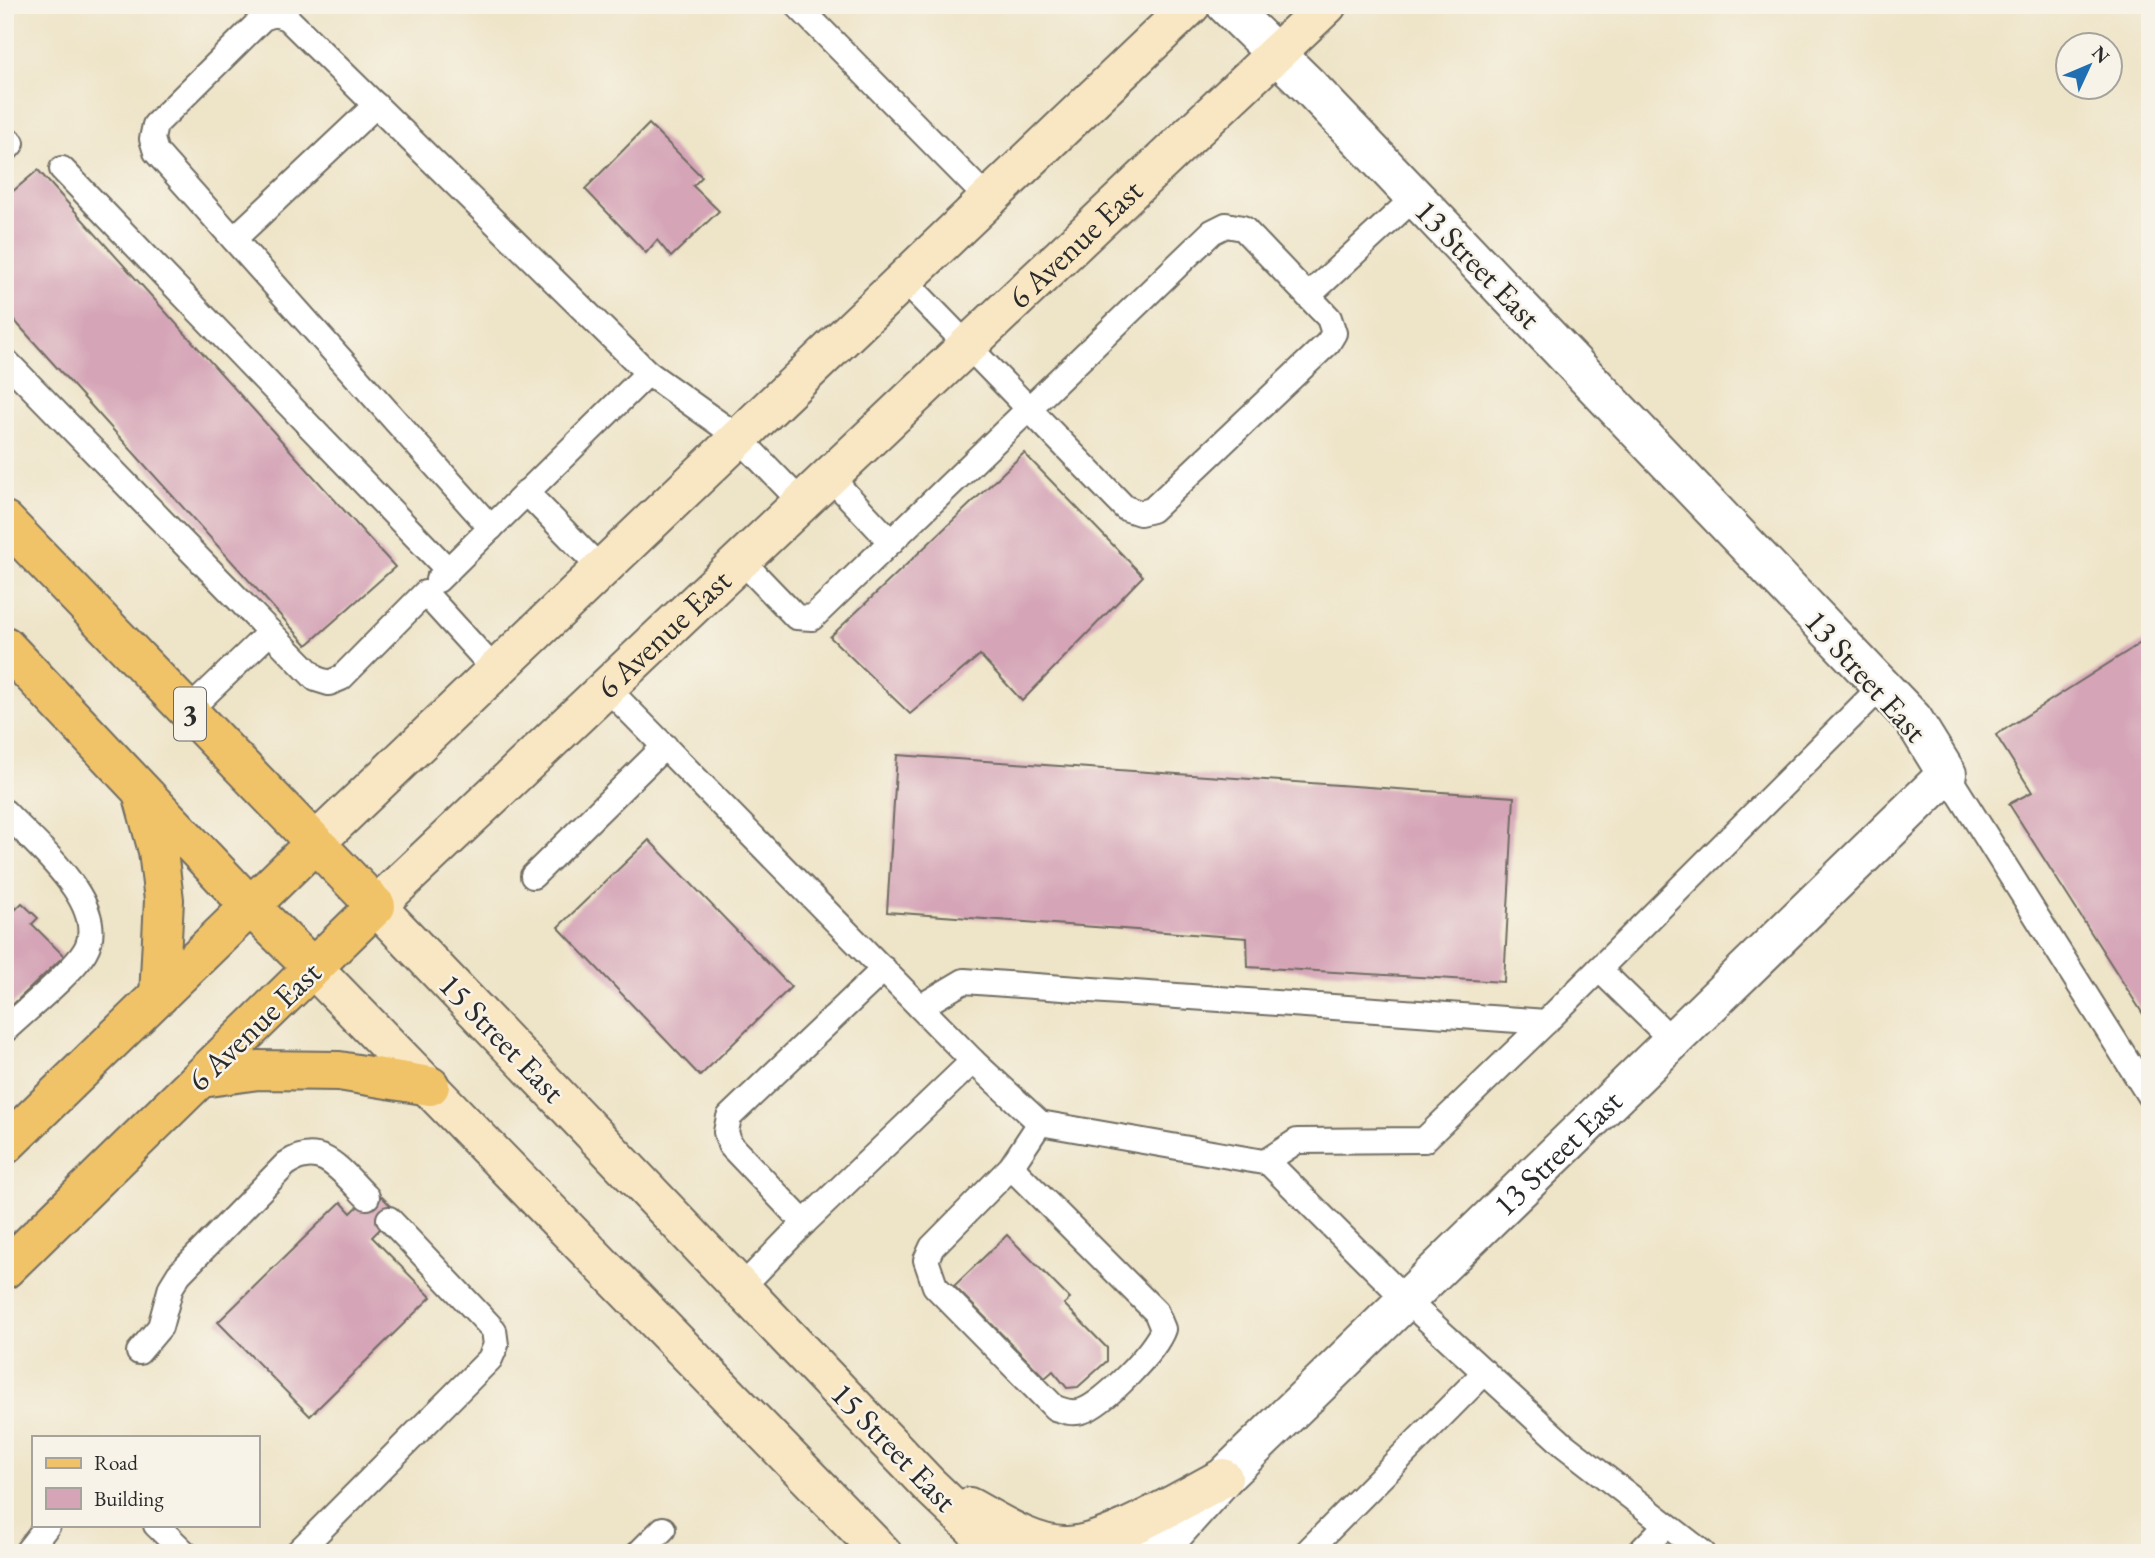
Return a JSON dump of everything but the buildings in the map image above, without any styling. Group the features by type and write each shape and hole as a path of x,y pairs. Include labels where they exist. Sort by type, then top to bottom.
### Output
{"main road":[{"path":"5,1146 19,1119 159,996 495,670 1191,5"},
{"name":"6 Avenue East","path":"5,1269 376,906 1327,5"},
{"name":"15 Street East","path":"5,522 929,1485 1000,1553"},
{"path":"5,646 250,906 430,1086 883,1553"},
{"path":"141,790 158,851 164,900 159,996"},
{"path":"202,1078 258,1070 339,1071 430,1086"},
{"path":"929,1485 1037,1540 1065,1547 1110,1535 1223,1478"}],"street":[{"name":"13 Street East","path":"1156,1553 1223,1478 1947,774 1913,719 1278,53 1226,5"}],"lane":[{"path":"797,5 987,198"},
{"path":"491,528 156,152 152,139 155,125 263,18 275,14 287,18 648,373 738,437 802,503"},
{"path":"234,239 376,105"},
{"path":"62,169 448,570"},
{"path":"1308,296 1415,197"},
{"path":"741,561 796,617 807,620 1029,410 1212,232 1226,225 1244,228 1329,318 1334,333 1328,343 1152,510 1140,513 1125,508 1029,410 903,279"},
{"path":"5,360 316,679 329,682 341,678 648,373"},
{"path":"830,477 891,542"},
{"path":"526,492 601,569"},
{"path":"425,593 495,670"},
{"path":"187,711 270,632"},
{"path":"1265,1162 1297,1141 1424,1140 1881,687"},
{"path":"607,688 973,1061 1040,1123 1269,1163 1406,1300 1564,1445 1703,1553"},
{"path":"533,876 665,746"},
{"path":"1947,774 2150,1097"},
{"path":"5,811 80,894 87,906 91,930 84,954 5,1030"},
{"path":"804,1223 730,1145 726,1132 729,1117 884,969"},
{"path":"1599,969 1672,1041"},
{"path":"920,1007 964,981 1546,1022"},
{"path":"741,1288 804,1223 973,1061"},
{"path":"1011,1167 1156,1312 1163,1329 1158,1343 1097,1403 1084,1410 1070,1413 1055,1408 935,1286 926,1260 932,1247 1011,1167 1040,1123"},
{"path":"139,1352 160,1327 171,1287 179,1274 286,1164 299,1155 311,1153 326,1158 367,1197"},
{"path":"297,1553 490,1359 496,1345 494,1330 389,1219"},
{"path":"1306,1553 1485,1372"},
{"path":"26,1553 47,1526"},
{"path":"157,1526 183,1552"},
{"path":"1639,1553 1665,1526"},
{"path":"639,1553 663,1529"}]}
